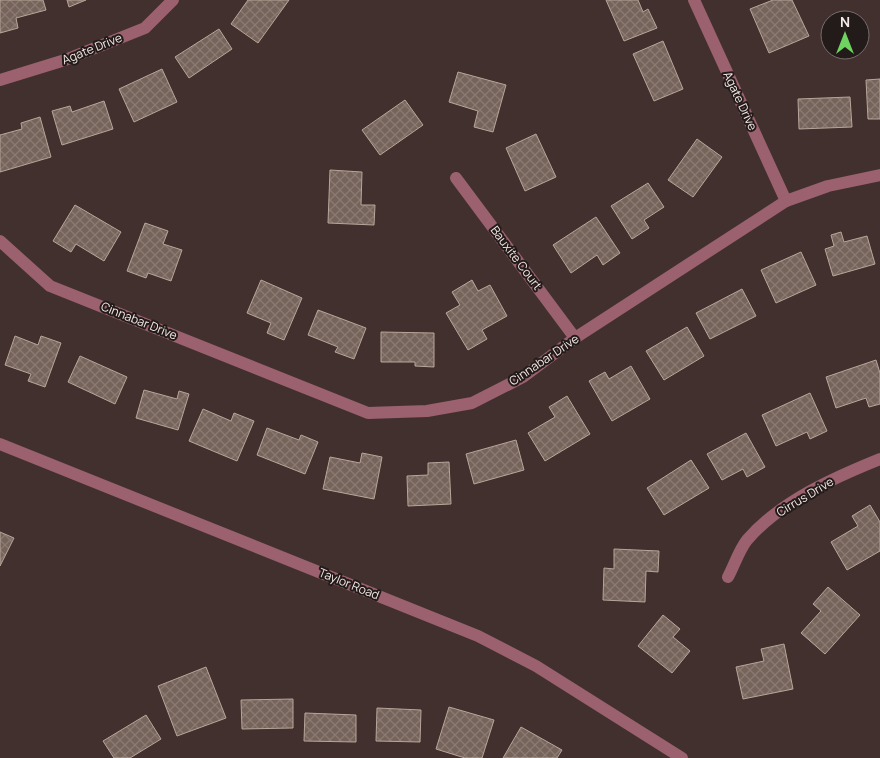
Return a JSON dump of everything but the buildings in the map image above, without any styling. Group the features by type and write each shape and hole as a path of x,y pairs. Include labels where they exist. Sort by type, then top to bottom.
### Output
{"street":[{"name":"Agate Drive","path":"0,80 65,60 145,28 174,0"},
{"name":"Agate Drive","path":"694,0 786,201"},
{"name":"Cinnabar Drive","path":"0,241 50,286 368,413 427,411 472,403 522,378 576,338 786,201 828,186 880,175"},
{"name":"Bauxite Court","path":"456,178 576,338"},
{"name":"Taylor Road","path":"0,444 478,636 536,666 682,758"},
{"name":"Cirrus Drive","path":"728,577 746,541 775,514 820,486 880,459"}]}
